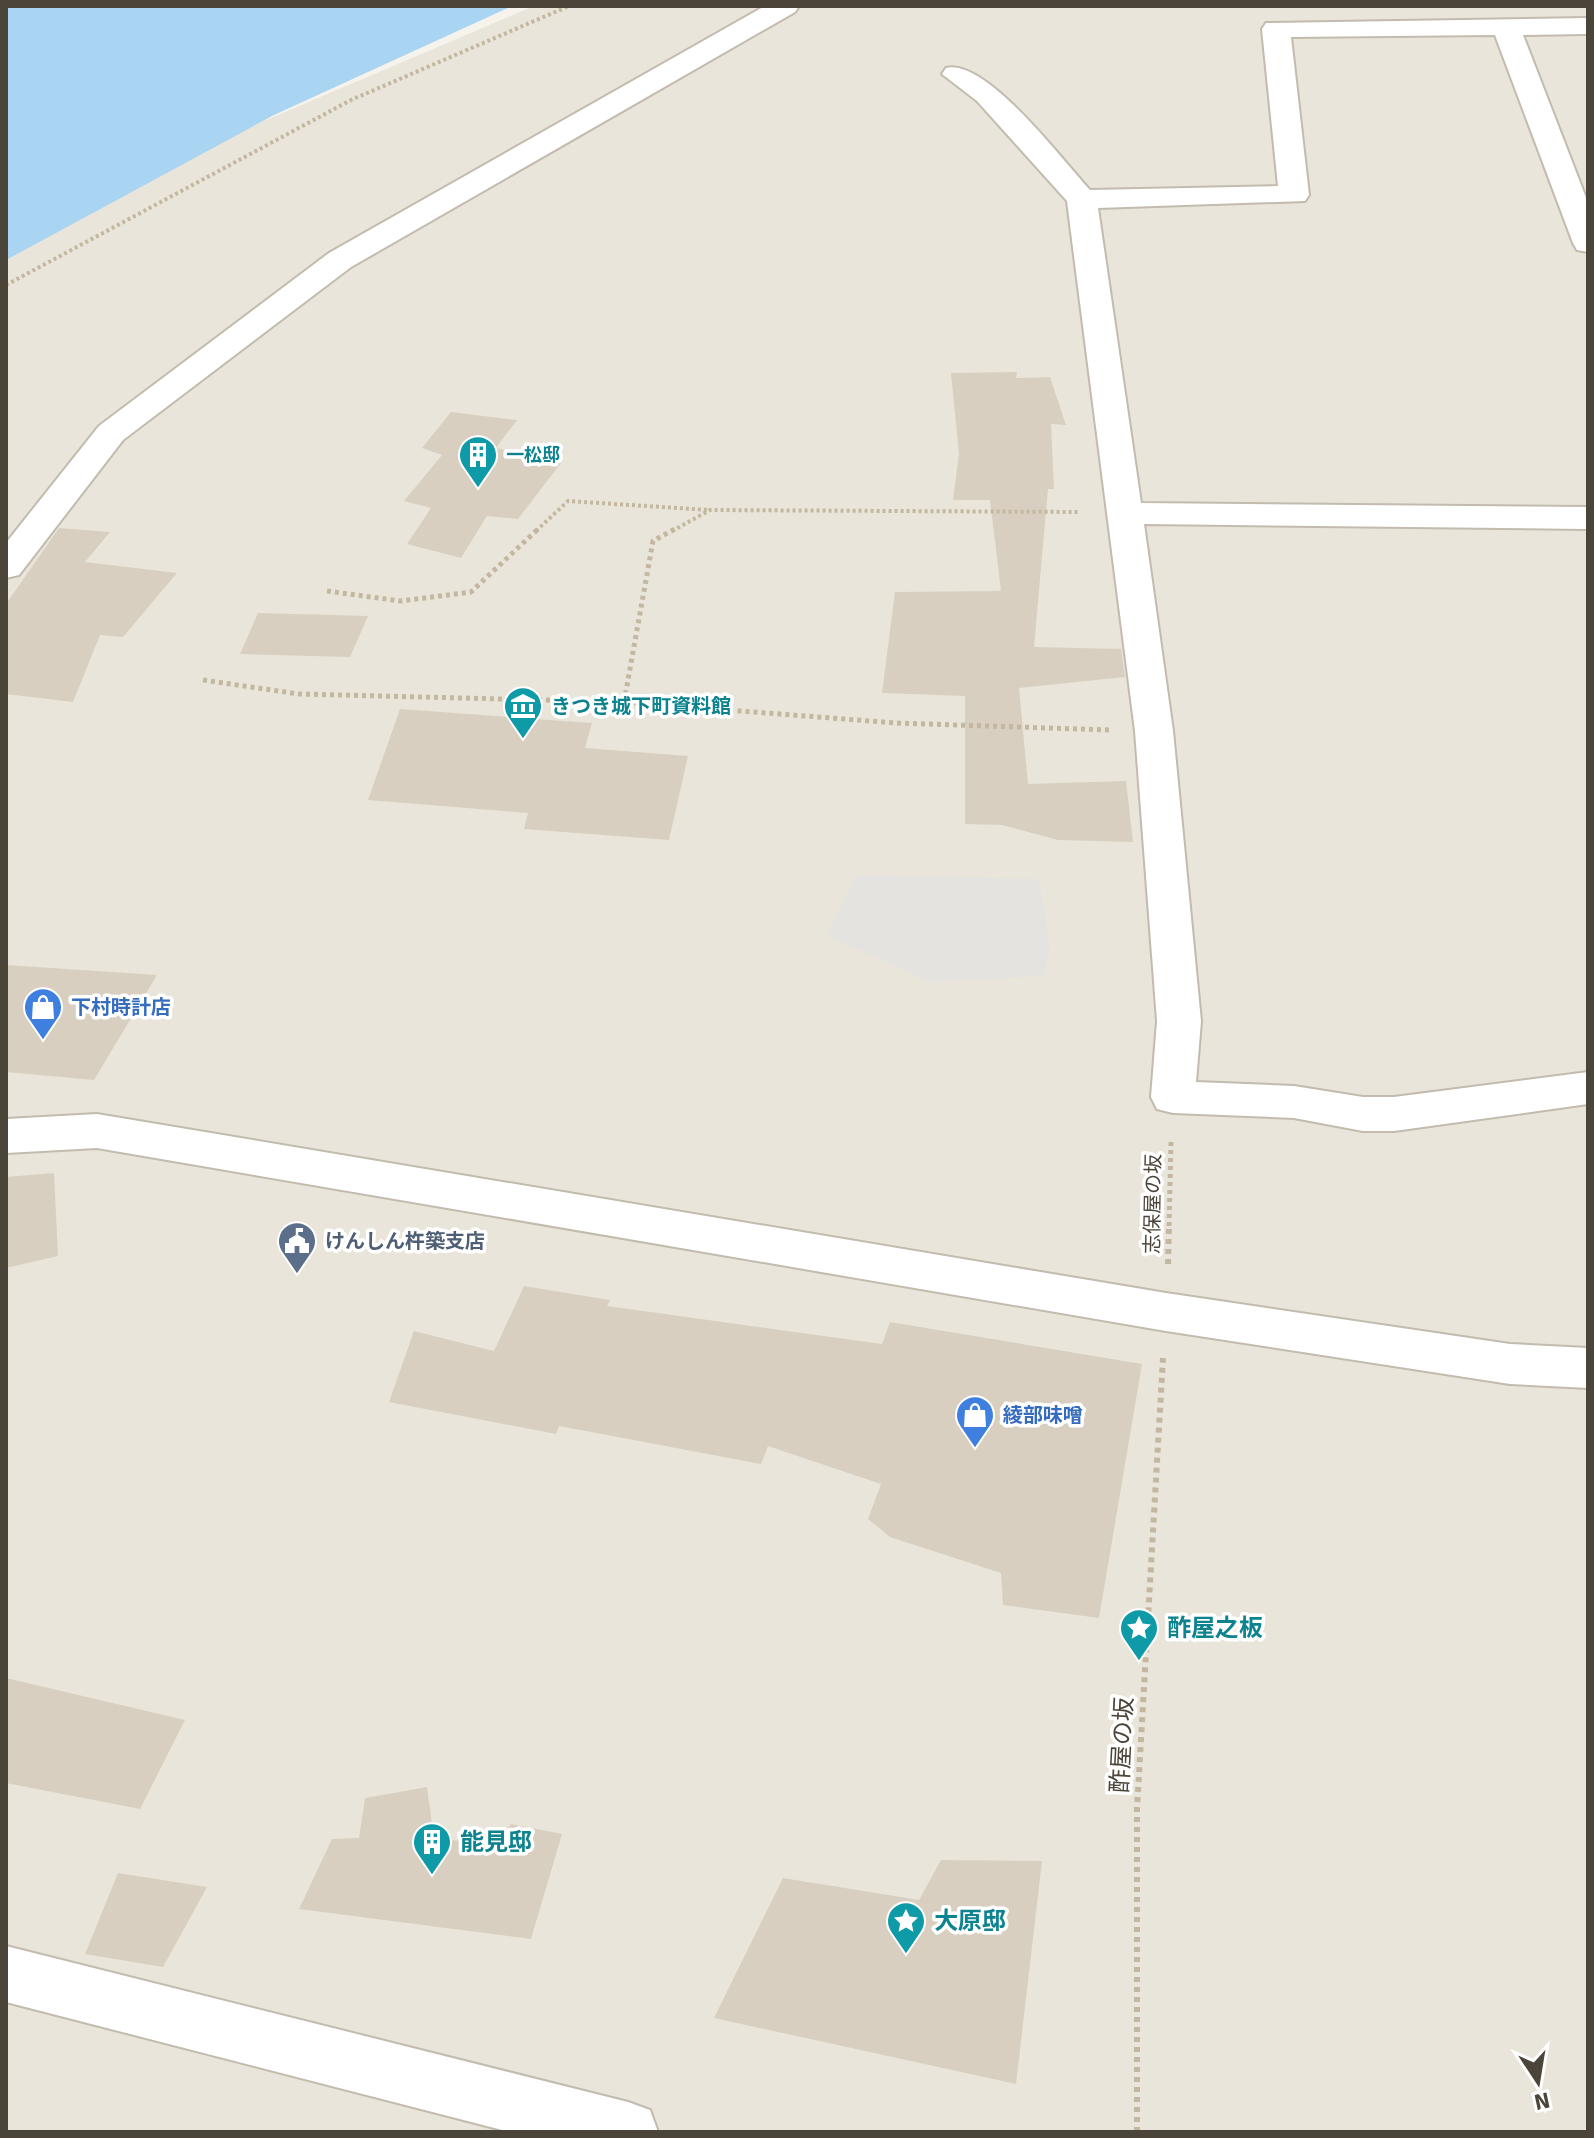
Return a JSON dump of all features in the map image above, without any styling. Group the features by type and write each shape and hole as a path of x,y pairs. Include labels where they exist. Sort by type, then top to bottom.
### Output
{"street":[{"path":"6,567 111,433 340,260 785,6"},
{"path":"1082,199 1294,195 1276,29 1588,26"},
{"path":"1506,27 1588,243"},
{"path":"956,74 987,95 1082,199 1154,731 1179,1021 1173,1097 1294,1102 1363,1114 1394,1114 1588,1088"},
{"path":"1123,513 1588,518"},
{"path":"6,1136 97,1131 1166,1312 1510,1364 1588,1368"},
{"path":"6,1974 628,2132"}],"path":[{"path":"6,285 351,100 569,6"},
{"path":"327,591 400,601 471,592 568,501 710,510 1123,513"},
{"path":"624,702 653,541 710,510"},
{"path":"203,680 299,694 624,702 896,723 1154,731"},
{"name":"志保屋の坂","path":"1166,1312 1173,1097"},
{"name":"酢屋の坂","path":"1137,2132 1137,1809 1166,1312"}],"shaded area":[{"path":"534,6 1588,6 1588,2132 6,2132 6,231"},
{"path":"856,875 1039,879 1050,946 1044,976 932,982 826,936"}],"water":[{"path":"6,6 512,6 274,115 6,260"}],"building":[{"path":"1017,372 1016,378 1050,377 1066,425 1051,424 1054,489 1048,489 1034,647 1121,649 1125,677 1019,688 1028,784 1126,781 1133,842 1058,840 1002,825 965,824 965,696 882,693 895,592 1001,591 990,500 953,500 959,454 951,373"},
{"name":"一松邸","path":"451,412 517,420 496,448 561,463 518,519 487,516 461,558 407,544 431,508 404,501 442,455 422,448"},
{"path":"59,528 110,532 85,562 177,573 123,637 100,635 73,702 6,694 6,604"},
{"path":"258,613 368,616 350,657 240,654"},
{"path":"400,709 592,723 585,748 688,756 669,840 524,829 528,813 368,800"},
{"path":"6,965 157,975 94,1080 6,1072"},
{"path":"54,1173 58,1256 6,1268 6,1177"},
{"path":"524,1286 610,1300 607,1306 882,1344 890,1322 1142,1364 1099,1618 1003,1605 1001,1573 890,1537 868,1519 881,1484 768,1446 761,1464 559,1426 556,1434 389,1402 414,1331 494,1351"},
{"path":"6,1678 185,1720 140,1809 6,1783"},
{"name":"能見邸","path":"427,1787 434,1839 495,1843 511,1824 562,1834 531,1939 299,1909 332,1839 359,1838 365,1798"},
{"path":"941,1860 1042,1861 1016,2084 714,2018 783,1878 919,1900"},
{"path":"118,1873 207,1887 163,1967 85,1954"}],"place":[{"name":"一松邸","path":"478,489"},
{"name":"きつき城下町資料館","path":"523,740"},
{"name":"下村時計店","path":"43,1041"},
{"name":"けんしん杵築支店","path":"297,1275"},
{"name":"綾部味噌","path":"975,1449"},
{"name":"酢屋之板","path":"1139,1662"},
{"name":"能見邸","path":"432,1876"},
{"name":"大原邸","path":"906,1955"}]}
